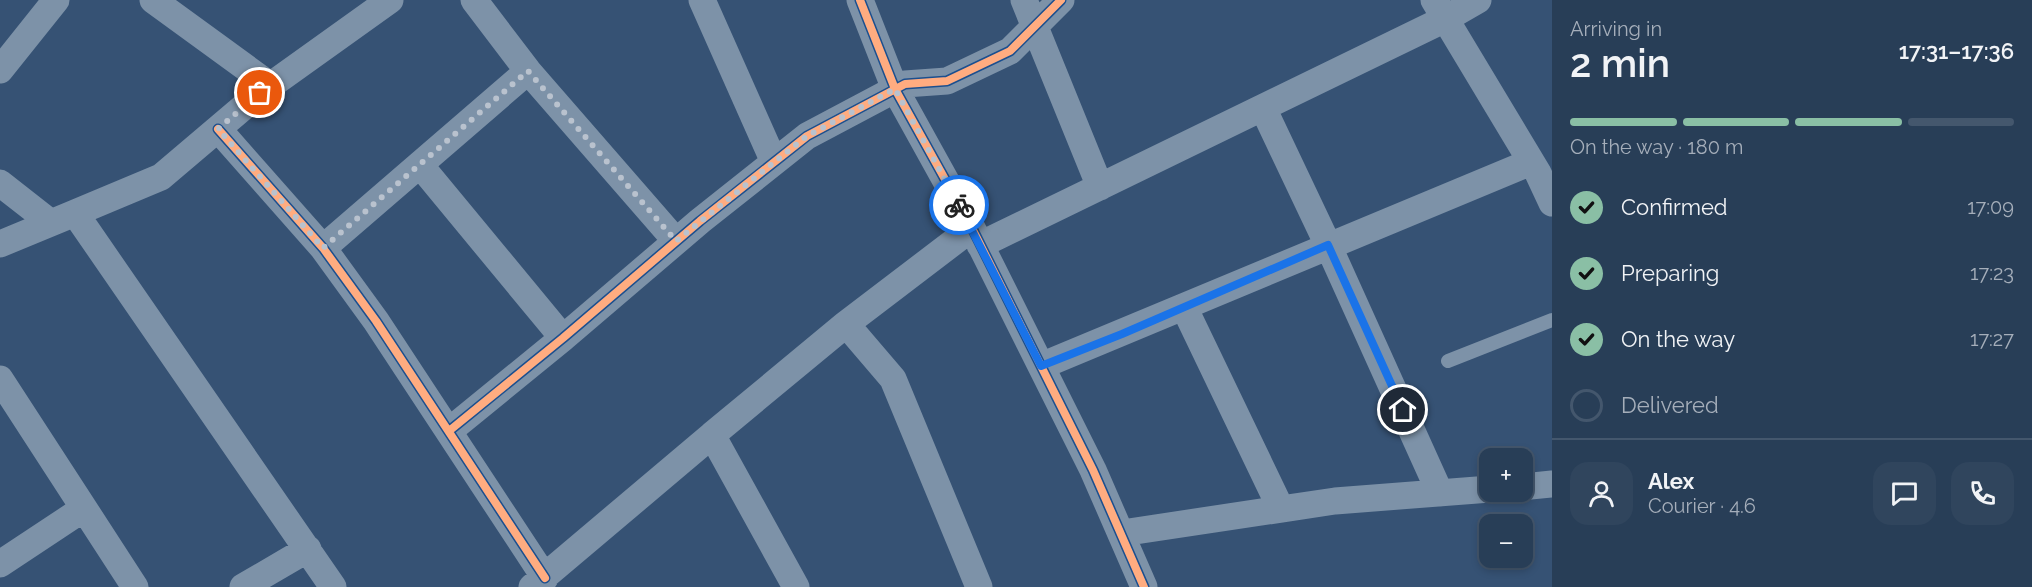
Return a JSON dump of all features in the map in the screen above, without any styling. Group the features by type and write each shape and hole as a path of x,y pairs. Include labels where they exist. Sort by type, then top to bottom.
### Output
{"street":[{"path":"0,70 56,0"},
{"path":"153,0 271,86"},
{"path":"0,244 162,177 271,86 390,0"},
{"path":"474,0 528,71 676,241"},
{"path":"702,0 774,162"},
{"path":"860,0 895,89 976,236 1093,470 1144,587"},
{"path":"1024,0 1100,187"},
{"path":"449,431 563,338 676,241 807,136 905,84 947,81 1010,51 1061,0"},
{"path":"218,129 323,248 376,321 449,431 539,582 846,324 976,236 1100,187 1263,108 1440,10 1478,0"},
{"path":"1440,10 1531,162 1552,203"},
{"path":"323,248 528,71"},
{"path":"1263,108 1328,245 1440,493"},
{"path":"1041,366 1531,162"},
{"path":"420,165 563,338"},
{"path":"0,183 63,218 308,549 333,587"},
{"path":"1184,307 1281,509"},
{"path":"846,324 893,379 979,587"},
{"path":"0,379 8,408 83,509 135,587"},
{"path":"712,435 796,587"},
{"path":"1533,486 1552,484"},
{"path":"1122,533 1335,501 1479,490"},
{"path":"0,564 83,509"},
{"path":"243,587 308,549"}],"lane":[{"path":"1448,361 1552,320"}],"cycle path":[{"path":"860,0 895,89 972,228 1093,470 1144,587"},
{"path":"449,431 563,338 700,221 807,136 905,84 947,81 1010,51 1061,0"},
{"path":"218,129 323,248 376,321 545,578"}],"way so far":[{"path":"260,93 218,129 315,236 323,248 528,71 676,241 807,136 895,89 959,205"}],"route":[{"path":"959,205 1041,366 1122,334 1328,245 1403,410"}]}
